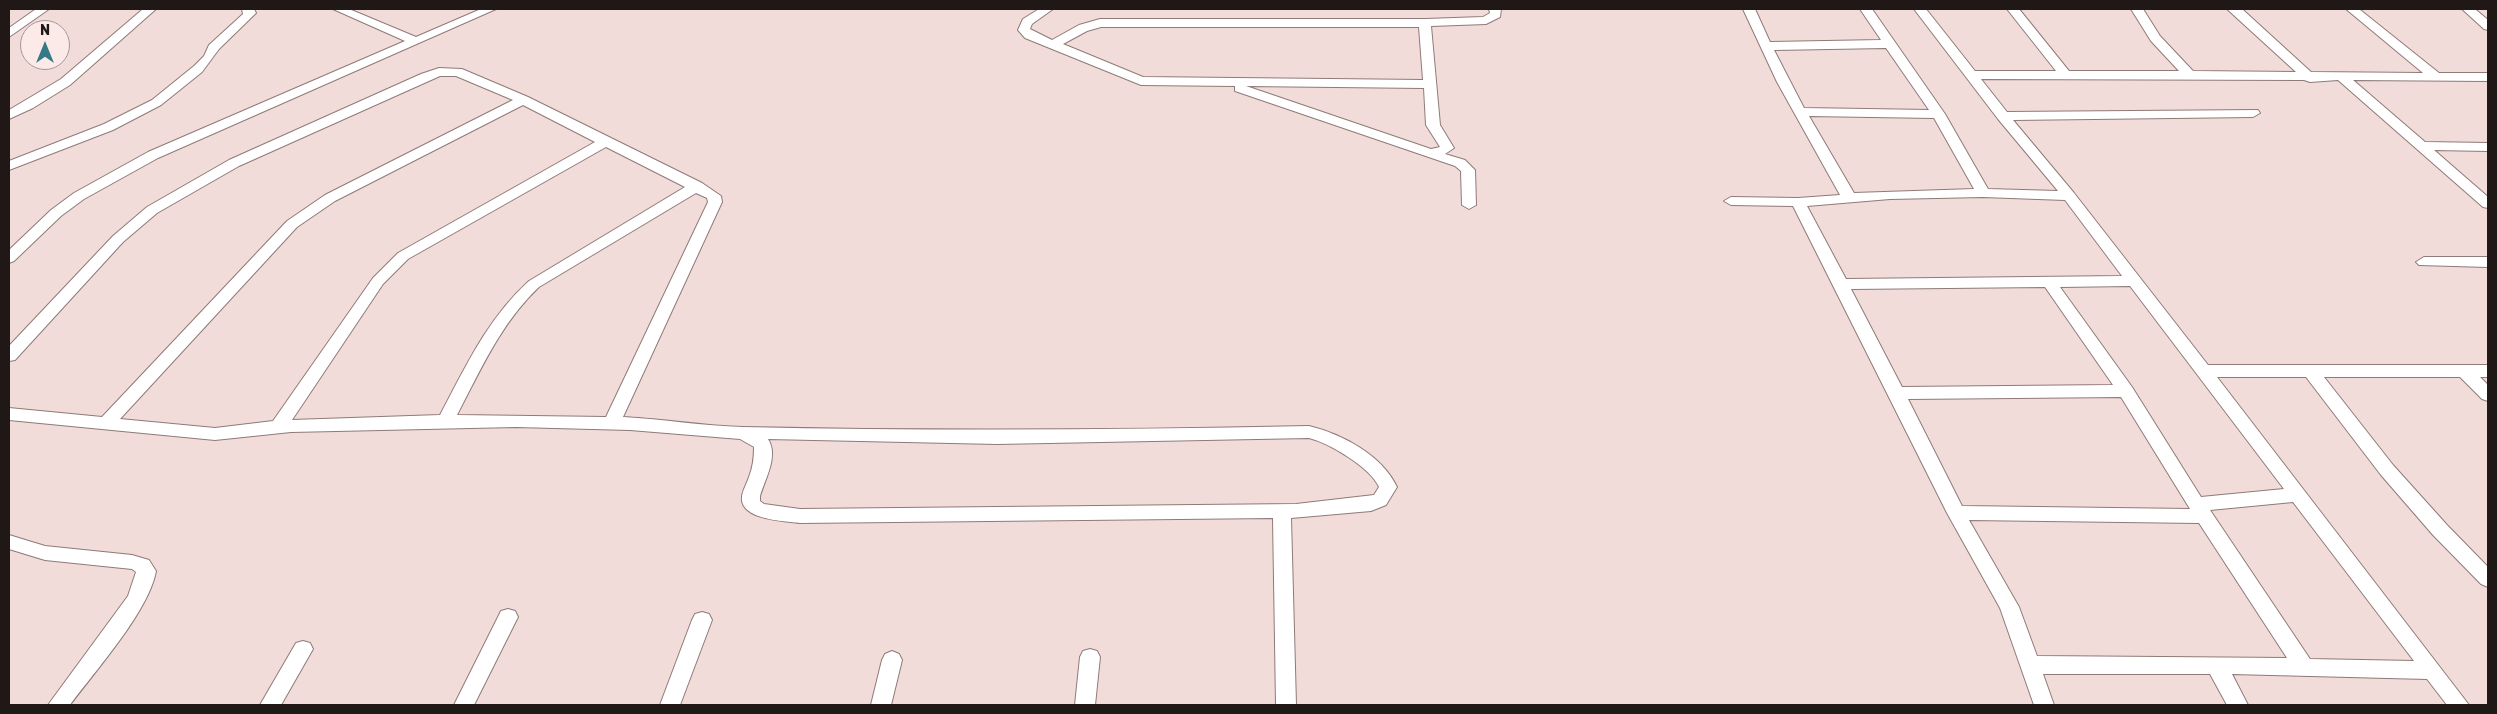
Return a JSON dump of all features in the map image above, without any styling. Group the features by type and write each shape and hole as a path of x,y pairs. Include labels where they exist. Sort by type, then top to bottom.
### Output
{"street":[{"path":"9,33 43,9"},
{"path":"9,115 24,109 58,88 150,9"},
{"path":"9,166 154,105 190,77 211,55 213,48 247,17 250,13 248,9"},
{"path":"339,9 415,41"},
{"path":"9,258 56,213 79,196 152,155 490,9"},
{"path":"1047,9 1026,22 1024,30 1029,35 1141,82 1430,84"},
{"path":"1053,45 1083,28 1100,23 1425,23 1486,20 1496,14 1495,9"},
{"path":"1749,9 1765,46 1800,112 1850,199"},
{"path":"1866,9 1938,114 1983,193"},
{"path":"1920,9 2003,116 2069,196 2459,705"},
{"path":"2013,9 2065,74"},
{"path":"2137,9 2155,38 2189,74"},
{"path":"2233,9 2310,78"},
{"path":"2352,9 2436,77"},
{"path":"2468,9 2488,26"},
{"path":"1425,23 1434,125 1447,148 1431,153"},
{"path":"1765,46 1889,44"},
{"path":"9,356 133,224 152,210 234,163 439,72 458,72 523,100 714,196 715,202 612,423"},
{"path":"1971,75 2189,74 2310,78 2488,77"},
{"path":"2342,77 2488,204"},
{"path":"1230,84 1327,119 1431,153 1466,167 1469,205"},
{"path":"106,424 292,224 330,198 523,100"},
{"path":"1800,112 1938,114"},
{"path":"2003,116 2253,113"},
{"path":"278,427 378,281 403,256 606,141"},
{"path":"2421,146 2488,147"},
{"path":"445,422 501,318 516,299 534,284 697,186"},
{"path":"1731,201 1798,202 1890,195 1983,193 2069,196"},
{"path":"1798,202 1842,284 1956,513 2009,607 2032,665 2044,705"},
{"path":"2424,262 2488,262"},
{"path":"1842,284 2134,281"},
{"path":"2049,282 2126,391 2200,510 2304,667"},
{"path":"2203,371 2488,371"},
{"path":"2311,371 2387,470 2446,536 2488,579"},
{"path":"2464,371 2488,395"},
{"path":"1897,393 2126,391"},
{"path":"9,414 215,434 234,434 278,427 445,422 612,423 742,433 794,432 892,436 1309,432 1324,435 1377,469 1387,481 1388,487 1384,496 1371,504 1282,512 861,516 767,514 757,510 750,498 762,462 763,446 759,440 742,433"},
{"path":"1956,513 2200,510 2297,495"},
{"path":"1282,512 1286,705"},
{"path":"9,542 45,553 132,562 142,565 146,571 141,592 136,601 58,705"},
{"path":"464,705 508,617"},
{"path":"670,705 702,620"},
{"path":"270,705 303,649"},
{"path":"1085,705 1090,657"},
{"path":"881,705 892,660"},
{"path":"2032,665 2216,665 2431,670"},
{"path":"2216,665 2238,705"}]}
